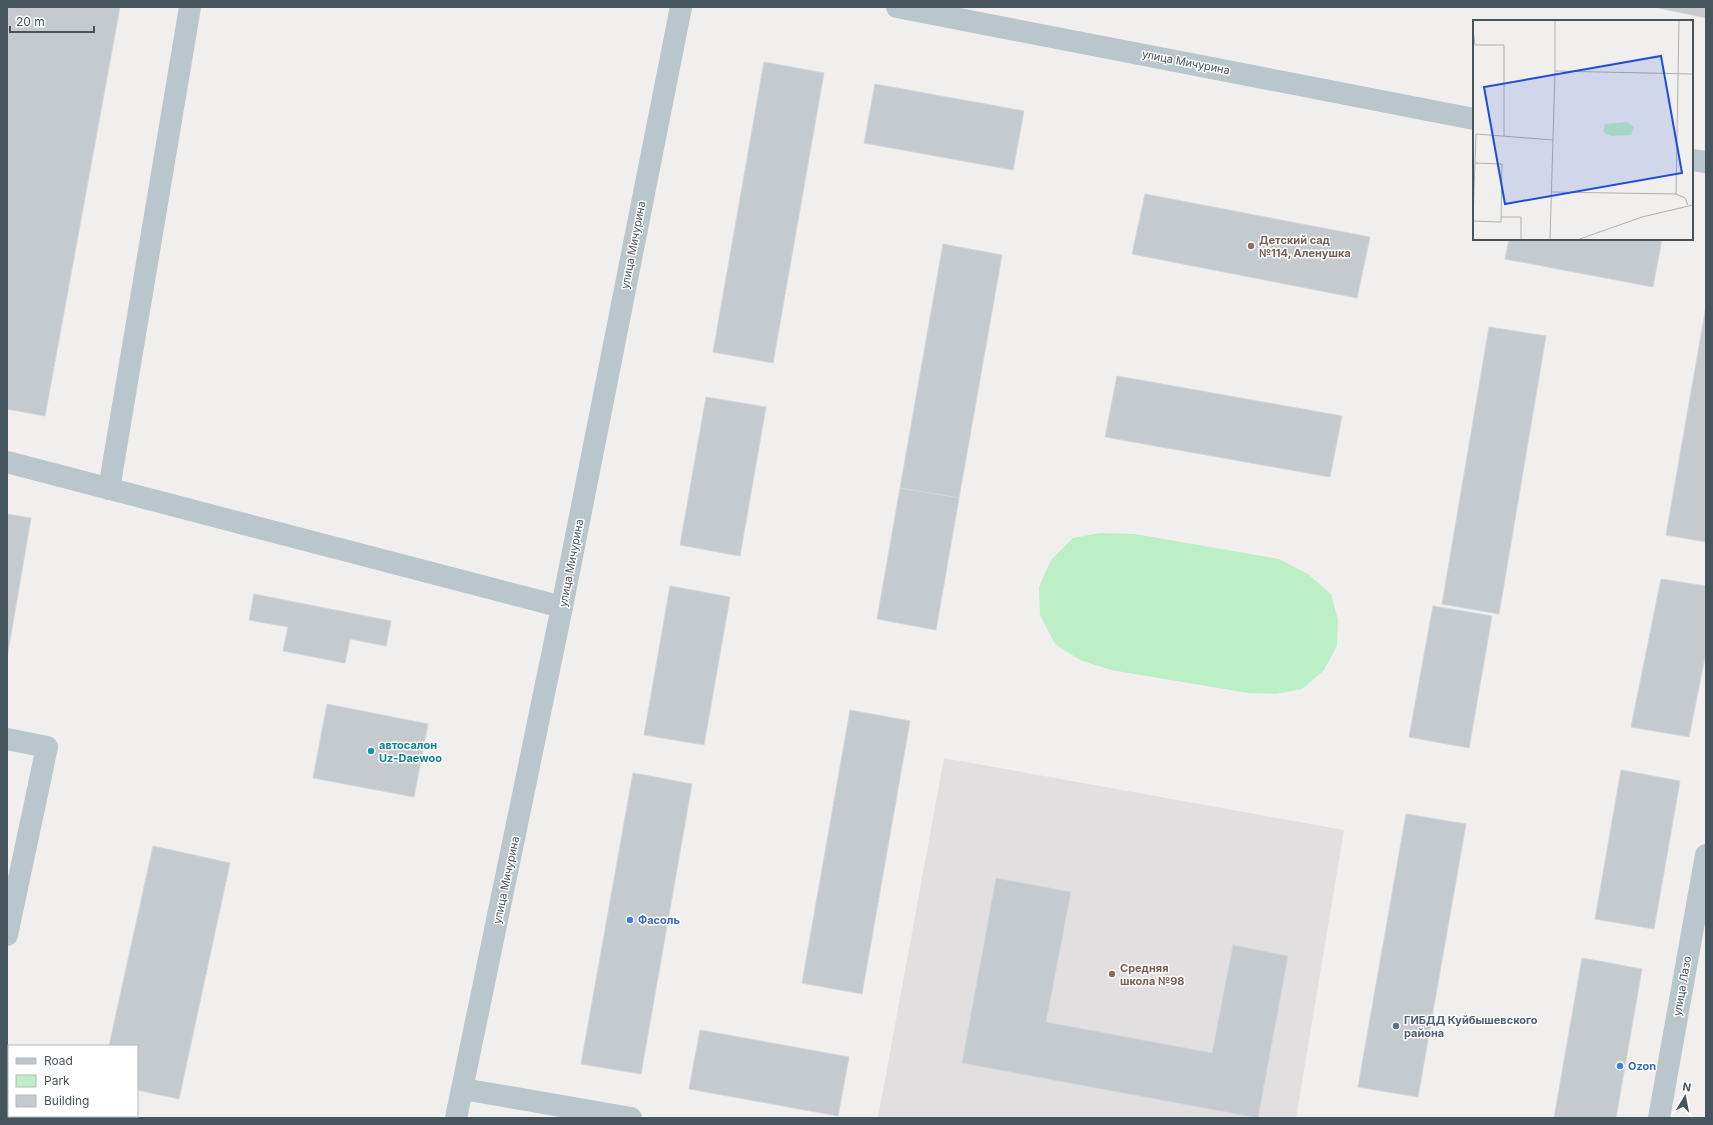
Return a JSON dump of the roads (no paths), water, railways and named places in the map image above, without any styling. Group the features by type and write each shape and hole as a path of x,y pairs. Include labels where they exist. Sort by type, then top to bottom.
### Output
{"street":[{"path":"109,489 190,7"},
{"name":"улица Мичурина","path":"456,1118 562,606 680,7"},
{"name":"улица Мичурина","path":"897,7 1473,118"},
{"path":"1693,160 1706,162"},
{"path":"7,462 562,606"},
{"path":"7,739 47,747 7,935"},
{"name":"улица Лазо","path":"1659,1118 1706,855"},
{"path":"462,1089 631,1118"}],"place":[{"name":"Детский сад №114, Аленушка","path":"1251,246"},
{"name":"автосалон Uz-Daewoo","path":"371,751"},
{"name":"Фасоль","path":"630,920"},
{"name":"Средняя школа №98","path":"1112,974"},
{"name":"ГИБДД Куйбышевского района","path":"1396,1026"},
{"name":"Ozon","path":"1620,1066"}]}
